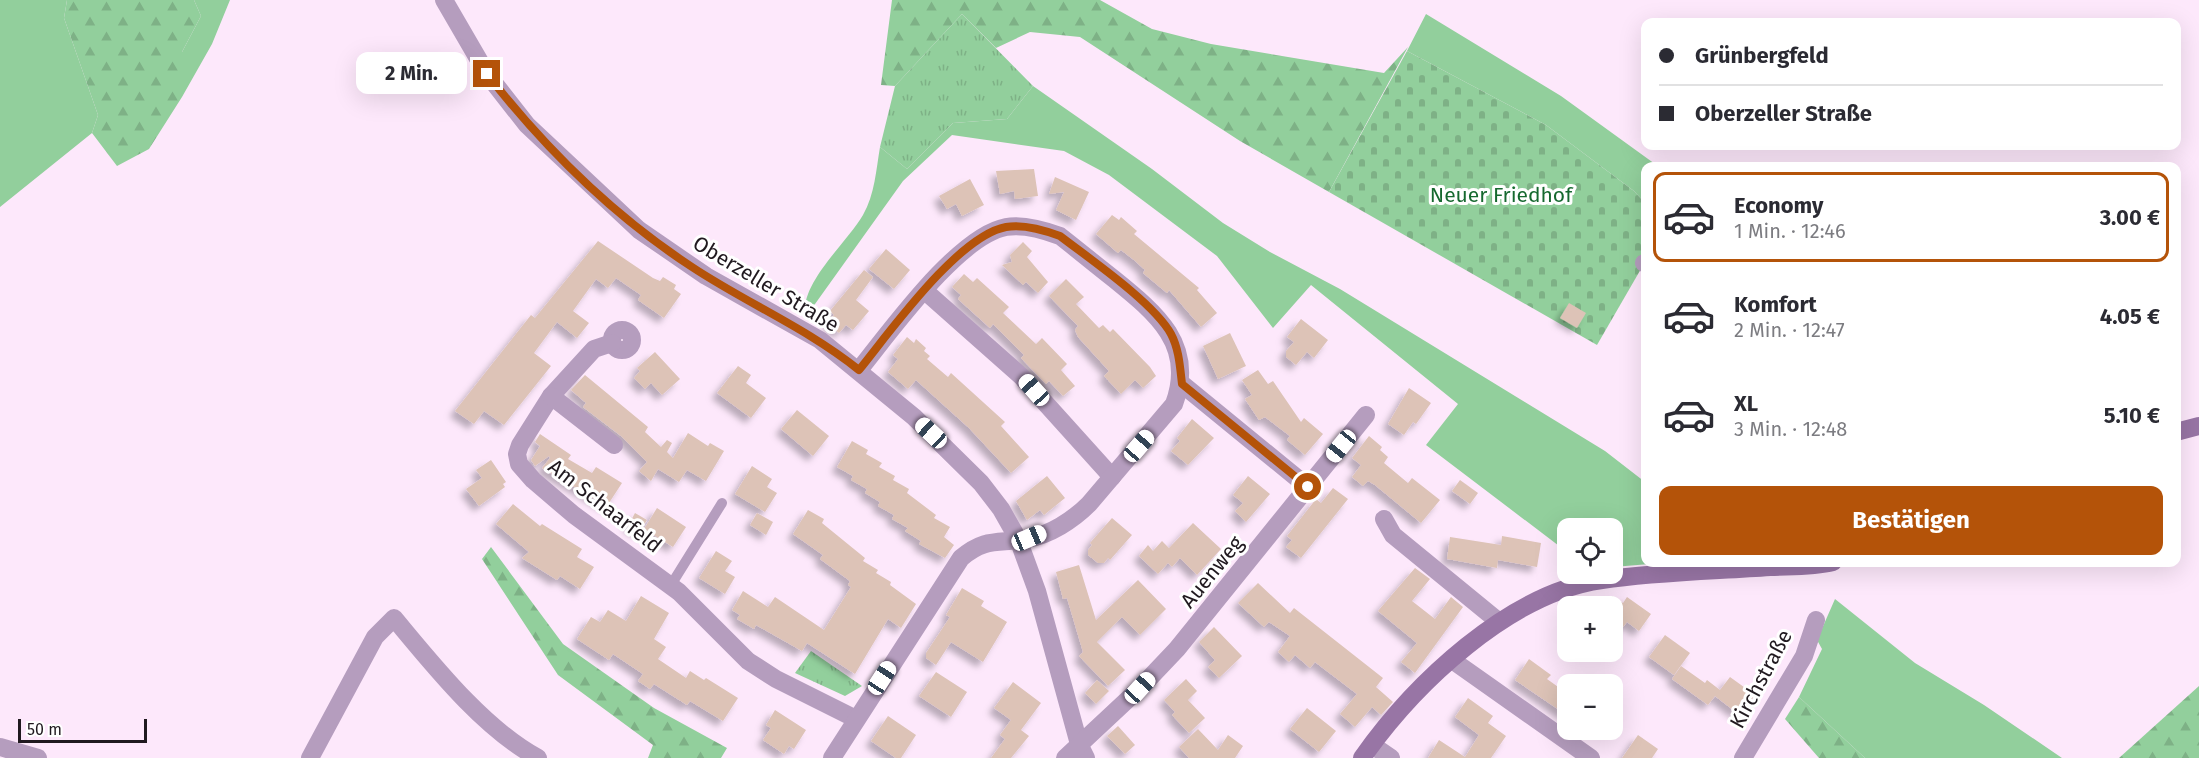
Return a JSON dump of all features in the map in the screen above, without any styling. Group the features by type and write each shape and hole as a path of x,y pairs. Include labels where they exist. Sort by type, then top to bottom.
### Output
{"main road":[{"path":"2181,431 2199,426"},
{"path":"1367,751 1403,707 1452,660 1498,621 1554,593 1588,582 1772,567"}],"street":[{"name":"Oberzeller Straße","path":"444,0 487,74 527,125 639,230 706,276 820,340 914,417 981,483 1001,509 1018,539 1036,591 1083,751"},
{"path":"832,758 961,558 973,548 993,540 1029,538 1074,518 1174,404 1182,384 1172,334 1159,317 1060,236 1041,229 1007,227 988,233 959,252 859,370"},
{"path":"926,291 1021,376 1112,477"},
{"name":"Am Schaarfeld","path":"612,343 594,349 551,396 520,445 517,454 519,464 533,480 574,515 671,585 748,661 776,679 856,719"},
{"path":"1182,384 1308,487"},
{"path":"551,396 614,445"},
{"name":"Auenweg","path":"1065,758 1083,751 1177,649 1366,416"},
{"path":"1384,519 1393,535 1498,621"},
{"path":"310,758 375,638 394,618 446,680 520,748 538,758"},
{"name":"Kirchstraße","path":"1743,758 1804,656 1816,620"},
{"path":"1452,660 1591,758"},
{"path":"0,747 38,758"},
{"path":"1367,751 1391,758"}],"lane":[{"name":"Am Schaarfeld","path":"671,585 722,503"}],"green space":[{"path":"0,0 67,0 64,18 98,115 92,133 0,207"},
{"path":"67,0 194,0 201,16 182,52 182,97 149,149 117,166 92,133 98,115 64,18"},
{"path":"194,0 230,0 212,44 182,97 182,52 201,16"},
{"path":"892,0 1100,0 1152,29 1211,44 1384,73 1408,47 1329,192 1240,141 1080,37 1030,32 996,48 962,14 895,86 881,85"},
{"path":"962,14 1033,86 1007,119 953,123 907,169 880,147 895,86"},
{"path":"1426,14 1561,96 1652,162 1641,162 1641,199 1546,125 1407,51"},
{"name":"Neuer Friedhof","path":"1407,51 1546,125 1634,191 1641,199 1641,269 1597,345 1329,192"},
{"path":"1033,86 1152,169 1223,223 1270,252 1340,289 1605,451 1641,479 1641,565 1623,566 1623,518 1557,518 1557,544 1426,445 1458,404 1311,285 1273,328 1217,256 1109,175 1064,151 952,135 903,181 805,318 805,305 816,277 856,226 867,207 880,147 907,169 953,123 1007,119"},
{"path":"491,547 563,644 654,708 727,748 721,758 648,758 653,745 558,675 482,559"},
{"path":"1835,599 1915,663 1984,705 2062,758 1865,758 1799,697 1822,649 1817,640"},
{"path":"811,651 862,686 845,696 795,673"},
{"path":"2199,686 2199,758 2119,758"},
{"path":"1799,697 1865,758 1819,758 1785,719"}],"building":[{"path":"1034,169 1038,196 1015,199 1014,191 1000,194 996,171"},
{"path":"1055,177 1089,192 1076,220 1056,210 1064,192 1049,194"},
{"path":"970,179 984,205 962,216 956,204 947,209 939,196"},
{"path":"1112,215 1119,220 1121,217 1137,231 1134,234 1199,288 1197,290 1217,313 1201,327 1169,290 1167,293 1143,273 1145,270 1134,260 1121,250 1118,253 1096,234"},
{"path":"598,241 653,278 660,281 663,277 676,285 674,289 681,294 664,318 638,300 641,295 616,278 608,288 596,279 573,311 589,323 577,338 557,322 534,353 551,366 504,425 484,411 474,424 455,411 531,315 535,318"},
{"path":"1023,242 1032,251 1027,257 1048,282 1038,293 1026,282 1023,285 1002,265 1012,262 1010,255"},
{"path":"886,249 910,270 894,289 869,269"},
{"path":"864,270 873,277 856,300 869,311 853,330 846,325 839,333 827,323 834,315 830,311"},
{"path":"964,274 973,282 977,278 1009,307 1003,313 1036,344 1042,338 1067,364 1061,370 1075,386 1063,396 1049,381 1046,384 1021,358 1024,355 993,324 990,328 958,299 961,295 952,287"},
{"path":"1066,279 1084,297 1076,304 1099,328 1103,325 1110,332 1113,329 1150,367 1156,376 1143,388 1135,380 1121,394 1104,376 1109,371 1078,337 1075,330 1078,326 1049,296"},
{"path":"1569,303 1586,313 1577,328 1560,318"},
{"path":"1301,319 1328,340 1314,358 1307,352 1296,365 1286,357 1286,351 1294,342 1287,337"},
{"path":"1230,333 1246,366 1218,379 1203,346"},
{"path":"907,337 914,343 916,339 926,348 924,351 930,356 927,359 948,377 951,373 1005,422 1001,426 1029,457 1011,473 969,428 916,380 908,389 888,372 898,359 893,355"},
{"path":"655,352 680,379 662,395 651,383 645,389 634,378 640,371 637,368"},
{"path":"738,366 751,375 746,383 766,398 751,418 717,393"},
{"path":"1258,370 1268,384 1273,381 1301,422 1304,418 1323,434 1305,455 1287,440 1290,436 1265,417 1259,420 1245,399 1252,395 1242,380"},
{"path":"585,375 648,427 645,432 661,447 667,440 672,443 667,452 673,458 688,433 708,446 710,443 724,451 706,481 687,470 679,482 658,469 651,481 639,471 647,462 621,436 583,407 586,403 571,390"},
{"path":"1409,388 1431,403 1416,424 1413,422 1404,435 1388,424"},
{"path":"797,410 829,436 813,456 781,429"},
{"path":"1192,419 1214,438 1188,465 1171,451 1180,441 1177,438"},
{"path":"540,434 571,455 568,459 592,473 596,467 622,483 607,506 542,468 550,458 549,456 535,466 531,460 540,446 535,442"},
{"path":"1369,436 1382,447 1380,450 1388,457 1384,463 1408,483 1412,478 1440,500 1421,523 1375,485 1368,481 1363,486 1352,477 1361,465 1352,458"},
{"path":"852,441 868,450 866,454 882,463 879,467 895,476 893,480 909,489 907,493 936,515 934,518 950,527 944,537 954,545 945,558 919,544 921,541 905,531 908,528 892,519 894,515 878,506 880,502 865,493 867,489 851,480 853,476 837,467"},
{"path":"491,460 506,482 503,484 505,487 479,506 466,489 482,478 476,470"},
{"path":"752,466 772,479 767,487 777,493 765,512 735,494"},
{"path":"1047,476 1065,498 1044,515 1040,510 1027,520 1016,501"},
{"path":"1248,476 1270,494 1246,522 1235,511 1243,503 1233,495"},
{"path":"1460,480 1478,493 1470,504 1452,491"},
{"path":"1333,488 1348,499 1301,558 1286,547 1292,540 1287,536 1316,499 1321,503"},
{"path":"513,504 540,526 542,524 582,549 577,557 594,567 580,589 560,576 557,580 522,558 529,552 496,524"},
{"path":"657,508 686,527 673,547 644,529"},
{"path":"808,510 824,519 822,523 865,558 863,561 878,570 876,573 891,582 890,585 916,604 901,628 888,619 855,674 807,643 802,651 756,625 754,629 737,619 740,615 732,610 743,591 768,607 775,597 824,630 851,587 848,585 850,581 820,559 823,555 793,534"},
{"path":"635,513 647,520 639,532 628,526"},
{"path":"757,513 773,522 766,535 750,525"},
{"path":"1112,518 1132,535 1110,560 1108,558 1104,563 1098,563 1088,555 1088,550 1092,545 1090,543"},
{"path":"1193,523 1221,549 1197,575 1180,558 1172,567 1168,563 1158,574 1139,556 1148,545 1153,551 1162,541 1169,548"},
{"path":"1502,536 1541,543 1537,567 1498,560 1497,568 1447,559 1450,537 1501,545"},
{"path":"716,551 732,561 725,571 735,577 725,594 699,578"},
{"path":"1079,565 1096,620 1138,580 1166,609 1140,635 1122,617 1097,642 1125,670 1108,686 1079,656 1083,652 1067,598 1063,599 1056,572"},
{"path":"1415,568 1430,579 1412,601 1435,619 1451,597 1463,607 1415,673 1401,662 1417,643 1378,611"},
{"path":"1258,583 1290,613 1294,608 1383,678 1376,687 1393,702 1381,715 1372,707 1355,727 1340,714 1357,694 1315,662 1310,668 1295,655 1289,662 1278,652 1290,636 1269,622 1264,627 1238,603"},
{"path":"962,588 984,601 981,606 1007,622 983,662 951,642 936,665 926,658 926,653 950,617 946,615"},
{"path":"641,596 669,613 654,639 666,647 658,659 686,678 690,671 738,698 723,721 690,701 687,705 654,684 650,689 638,681 643,674 613,654 609,660 577,639 591,617 600,622 608,610 626,621"},
{"path":"1627,597 1651,614 1639,631 1627,622 1623,627 1623,603"},
{"path":"1214,627 1242,656 1219,678 1208,667 1215,660 1199,642"},
{"path":"1665,635 1690,653 1674,675 1649,657"},
{"path":"1529,659 1551,675 1547,679 1557,686 1557,709 1515,680"},
{"path":"1681,666 1705,683 1707,680 1720,690 1730,677 1755,695 1744,710 1741,707 1737,713 1715,696 1708,705 1672,679"},
{"path":"936,672 967,692 951,717 919,696"},
{"path":"1186,679 1197,691 1188,700 1205,718 1189,733 1172,715 1175,712 1164,700"},
{"path":"1097,680 1109,691 1096,704 1085,693"},
{"path":"1013,682 1041,703 1021,730 1029,736 1011,758 991,758 1005,739 1000,735 1011,720 994,708"},
{"path":"1468,698 1493,716 1488,723 1506,736 1491,758 1428,758 1439,740 1465,757 1479,735 1455,717"},
{"path":"1307,708 1336,731 1319,752 1290,729"},
{"path":"775,710 806,730 794,749 789,746 784,754 763,740 771,728 766,725"},
{"path":"888,716 916,735 901,758 896,758 871,741"},
{"path":"1118,726 1135,745 1125,754 1107,736"},
{"path":"1198,729 1218,750 1228,735 1243,746 1235,758 1189,758 1179,747"},
{"path":"1638,735 1658,749 1652,758 1622,758"}],"route":[{"path":"487,74 527,125 639,230 706,276 820,340 859,370 945,267 972,242 988,233 1007,227 1041,229 1060,236 1159,317 1172,334 1182,384 1308,487"}]}
